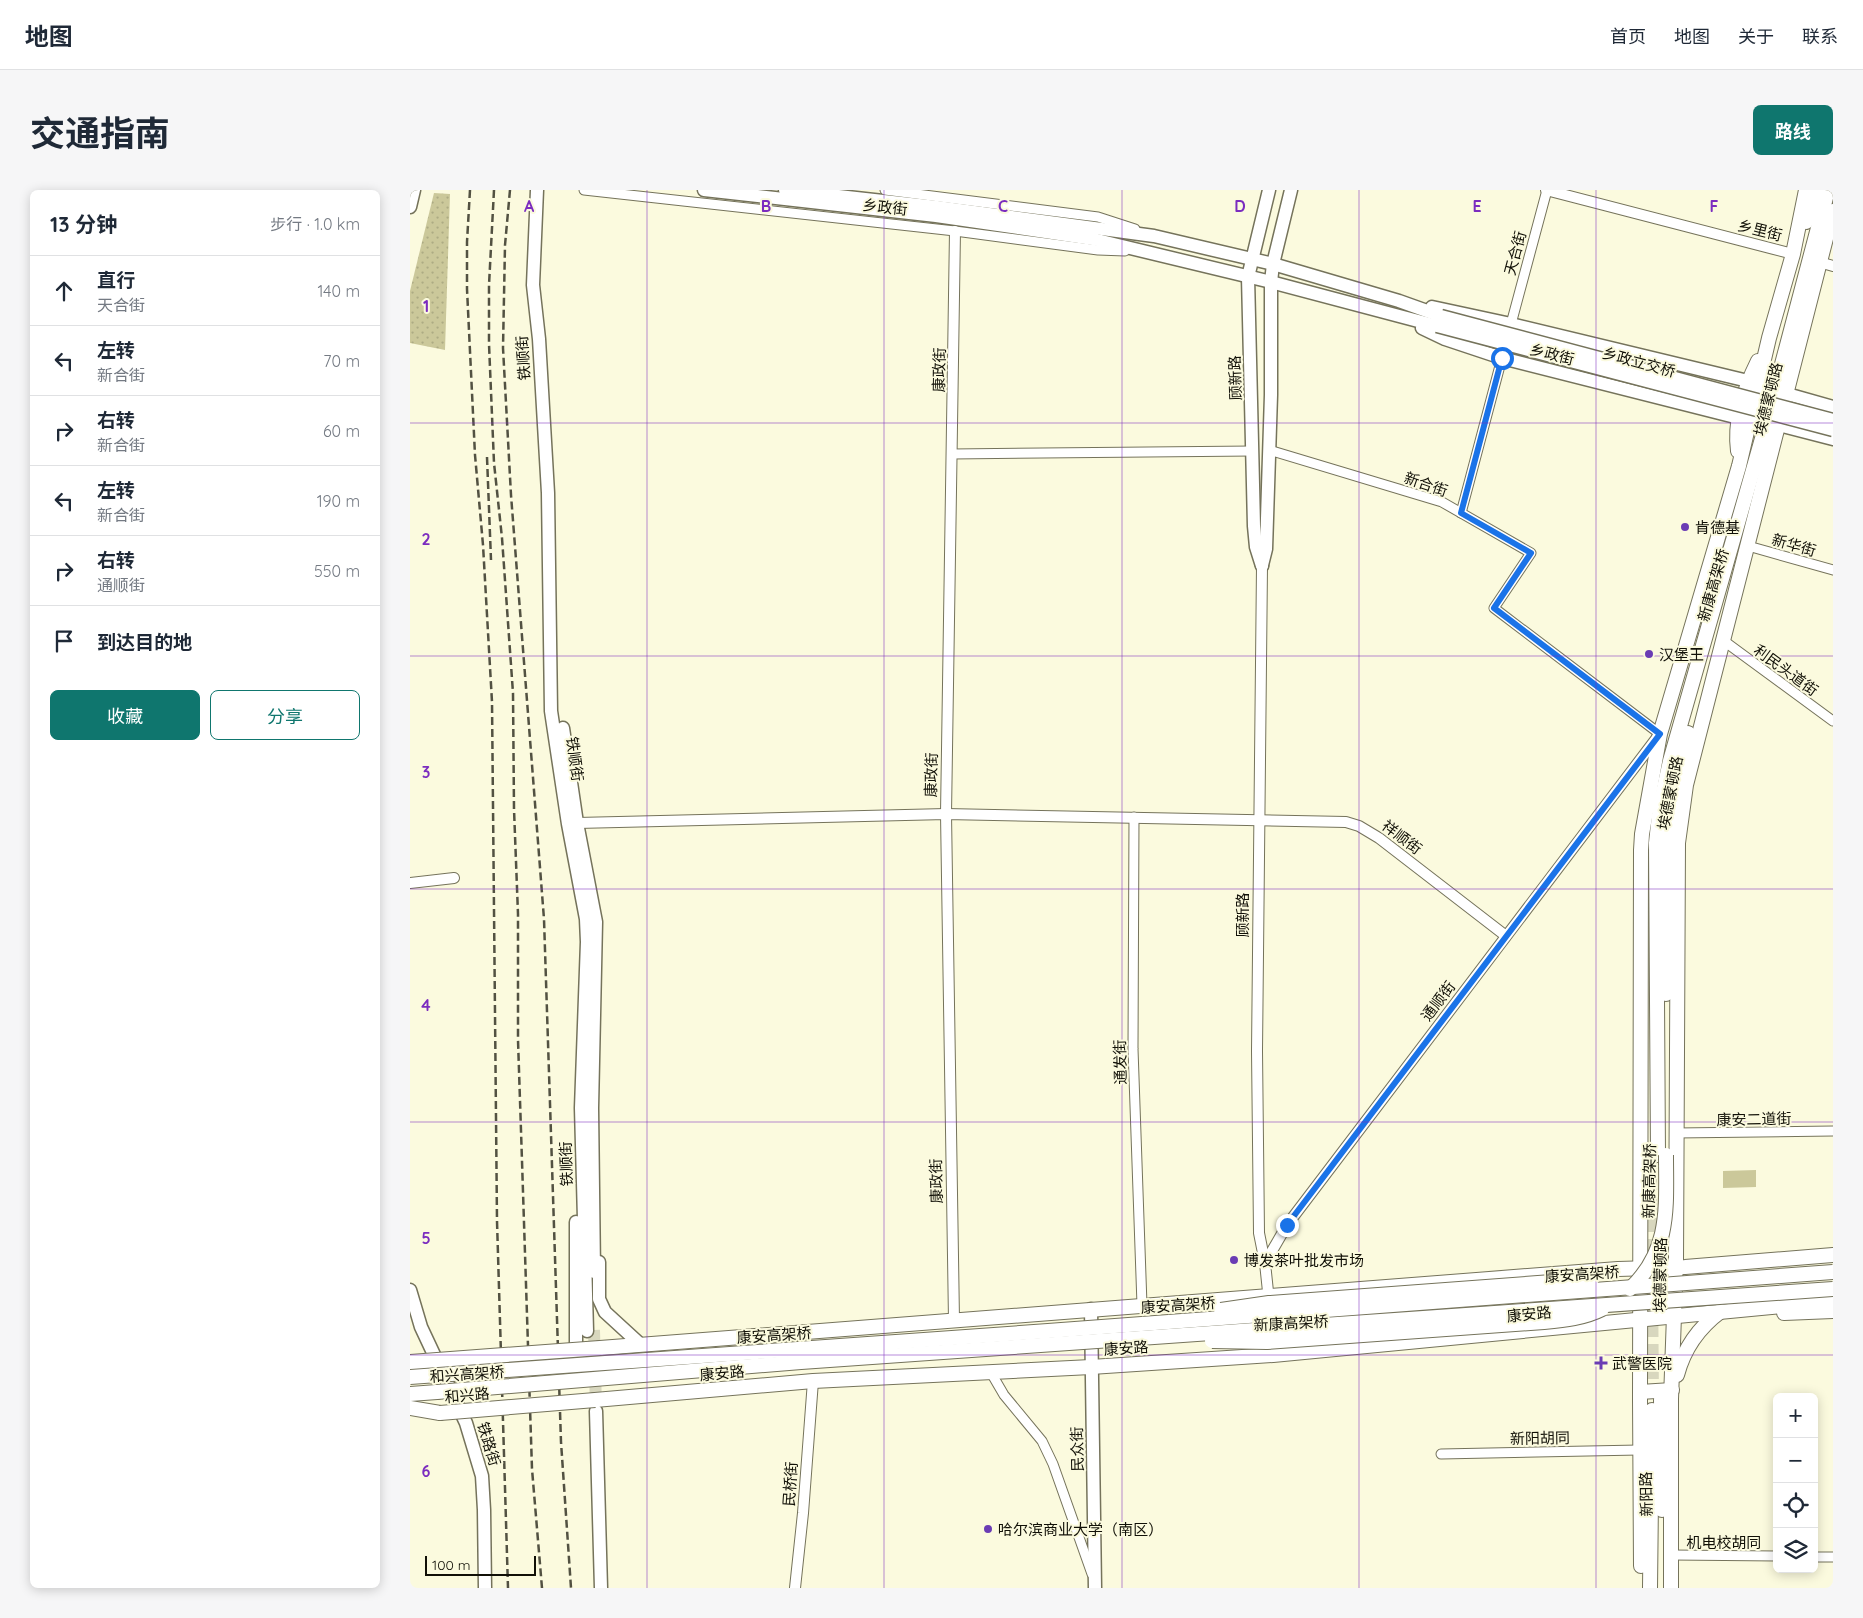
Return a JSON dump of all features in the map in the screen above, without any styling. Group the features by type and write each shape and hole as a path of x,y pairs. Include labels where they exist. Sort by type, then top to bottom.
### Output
{"main road":[{"path":"410,207 414,190"},
{"name":"铁顺街","path":"537,190 534,285 548,493 551,711 568,824 586,919 591,1331"},
{"name":"铁顺街","path":"545,190 540,282 546,339 554,490 560,710 577,823 596,922 587,1108"},
{"path":"704,190 1095,233"},
{"path":"785,190 937,206 1095,233"},
{"name":"顾新路","path":"1262,566 1256,547 1254,526 1248,277 1269,190"},
{"name":"顾新路","path":"1262,566 1266,549 1271,282 1291,190"},
{"name":"埃德蒙顿路","path":"1793,254 1806,190"},
{"name":"埃德蒙顿路","path":"1658,1396 1639,1319 1641,1190 1640,850 1660,734 1739,466 1768,338 1793,254 1817,190"},
{"name":"埃德蒙顿路","path":"1773,423 1786,394 1828,190"},
{"path":"1814,258 1833,209"},
{"name":"乡政街","path":"1095,233 1154,236 1274,264 1399,301 1512,324 1748,381"},
{"name":"乡政街","path":"1095,233 1152,252 1248,277 1392,313 1439,321"},
{"name":"埃德蒙顿路","path":"1647,814 1654,1155 1656,843 1660,806 1670,761 1773,423 1814,258"},
{"name":"乡政街","path":"1399,301 1439,321"},
{"name":"乡政街","path":"1392,313 1445,339 1502,358 1739,418"},
{"name":"乡政立交桥","path":"1439,321 1833,420"},
{"name":"乡政立交桥","path":"1439,321 1833,430"},
{"path":"1739,466 1736,439 1739,418 1748,381 1768,338"},
{"path":"1786,394 1833,407"},
{"path":"1745,544 1773,423 1833,440"},
{"name":"埃德蒙顿路","path":"1658,1396 1676,1315 1678,843 1686,785 1724,640 1745,544"},
{"name":"新康高架桥","path":"1048,1338 1120,1346 1194,1341 1267,1342 1572,1319 1586,1316 1609,1306 1628,1291 1644,1274 1656,1254 1662,1238 1666,1215 1666,847 1669,813 1685,744 1745,544"},
{"path":"576,1350 575,1128 587,1108 597,1126 600,1299 605,1312 641,1345"},
{"path":"410,1364 1091,1309 1638,1268 1686,1268 1833,1255"},
{"path":"1686,1268 1720,1272 1833,1263"},
{"path":"1048,1338 1114,1320 1193,1314 1269,1303 1592,1279 1625,1274 1638,1268"},
{"name":"康安高架桥","path":"526,1386 1048,1338 1833,1272"},
{"name":"康安高架桥","path":"525,1369 1833,1289"},
{"name":"铁路街","path":"410,1290 421,1327 466,1423 480,1468 484,1510 486,1588"},
{"name":"康安路","path":"527,1406 593,1408 813,1381 1091,1367 1273,1355 1724,1310 1833,1301"},
{"name":"民众街","path":"1091,1309 1095,1586"},
{"path":"1641,1588 1639,1450 1658,1396 1680,1364 1689,1344 1704,1325 1724,1310"},
{"name":"康安路","path":"1724,1310 1758,1314 1833,1311"},
{"name":"铁路街","path":"410,1312 454,1412 475,1474 478,1588"},
{"path":"410,1364 487,1372"},
{"name":"和兴高架桥","path":"410,1377 525,1369"},
{"name":"和兴高架桥","path":"410,1394 526,1386"},
{"path":"1658,1396 1672,1555 1671,1588"},
{"name":"新阳路","path":"1650,1588 1658,1396"},
{"name":"新阳路","path":"1658,1396 1663,1588"},
{"name":"和兴路","path":"410,1415 527,1406"},
{"path":"410,1408 440,1413"},
{"path":"593,1408 593,1588"},
{"path":"593,1408 601,1588"}],"street":[{"name":"乡政街","path":"584,190 956,231 1098,250 1152,252"},
{"name":"乡政街","path":"885,190 1098,217 1154,236"},
{"name":"乡里街","path":"1547,190 1793,254"},
{"name":"天合街","path":"1512,324 1547,190"},
{"name":"康政街","path":"954,1320 946,814 956,231"},
{"path":"1814,258 1833,266"},
{"path":"1461,513 1502,358"},
{"name":"新合街","path":"1269,450 1442,502 1531,553 1494,608 1660,734"},
{"path":"952,454 1253,451"},
{"name":"新华街","path":"1745,544 1833,570"},
{"name":"顾新路","path":"1262,566 1258,1051 1259,1233 1265,1263"},
{"name":"利民头道街","path":"1724,640 1833,721"},
{"name":"通顺街","path":"1265,1263 1287,1225 1660,734"},
{"name":"祥顺街","path":"577,823 946,814 1346,822 1359,826 1379,838 1506,936"},
{"name":"通发街","path":"1134,817 1133,1049 1142,1306"},
{"path":"410,883 454,878"},
{"name":"康安二道街","path":"1676,1133 1833,1131"},
{"path":"1265,1263 1273,1355"},
{"path":"990,1371 1004,1395 1042,1441 1053,1464 1095,1586"},
{"name":"民桥街","path":"795,1588 813,1381"},
{"name":"新阳胡同","path":"1441,1454 1639,1450"},
{"name":"机电校胡同","path":"1672,1555 1773,1556"},
{"path":"1818,1558 1833,1557"}],"shaded area":[{"path":"434,193 450,194 445,350 410,343 410,291"},
{"path":"1756,1170 1756,1187 1723,1188 1723,1171"}],"tunnel":[{"path":"1650,1155 1652,1399"},
{"path":"594,1330 596,1408"}],"railway":[{"path":"470,190 467,289 475,455 483,545 492,702 497,1221 508,1588"},
{"path":"494,190 489,285 489,344 494,463 502,538 513,693 514,809 518,914 518,1040 532,1469 542,1588"},
{"path":"510,190 505,245 503,348 511,495 544,919 561,1442 571,1588"},
{"path":"487,457 491,560"}],"place":[{"name":"肯德基","path":"1685,527"},
{"name":"汉堡王","path":"1649,654"},
{"name":"博发茶叶批发市场","path":"1234,1260"},
{"name":"武警医院","path":"1601,1363"},
{"name":"哈尔滨商业大学（南区）","path":"988,1529"}],"route":[{"path":"1287,1225 1660,734 1494,608 1531,553 1461,513 1502,358"}]}
